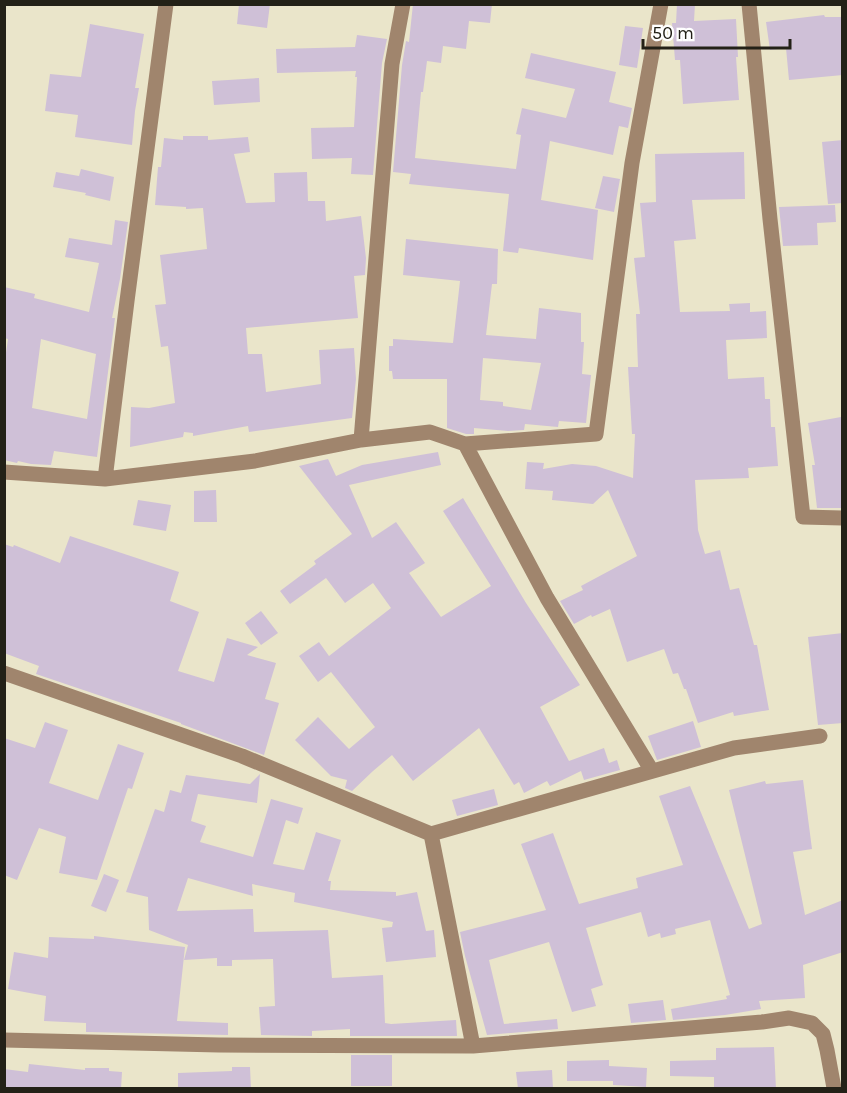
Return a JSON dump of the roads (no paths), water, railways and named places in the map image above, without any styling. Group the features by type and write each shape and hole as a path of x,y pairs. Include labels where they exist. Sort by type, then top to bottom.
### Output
{"street":[{"path":"105,479 126,301 166,4"},
{"path":"361,440 392,64 403,4"},
{"path":"5,474 105,479 255,461 361,440 430,432 465,444 596,434 632,163 661,4"},
{"path":"749,4 803,517 843,518"},
{"path":"465,444 547,598 652,771"},
{"path":"4,673 242,756 431,834 734,748 820,736"},
{"path":"431,834 473,1046"},
{"path":"4,1040 219,1045 473,1046 789,1018 812,1023 823,1034 834,1089"}]}
